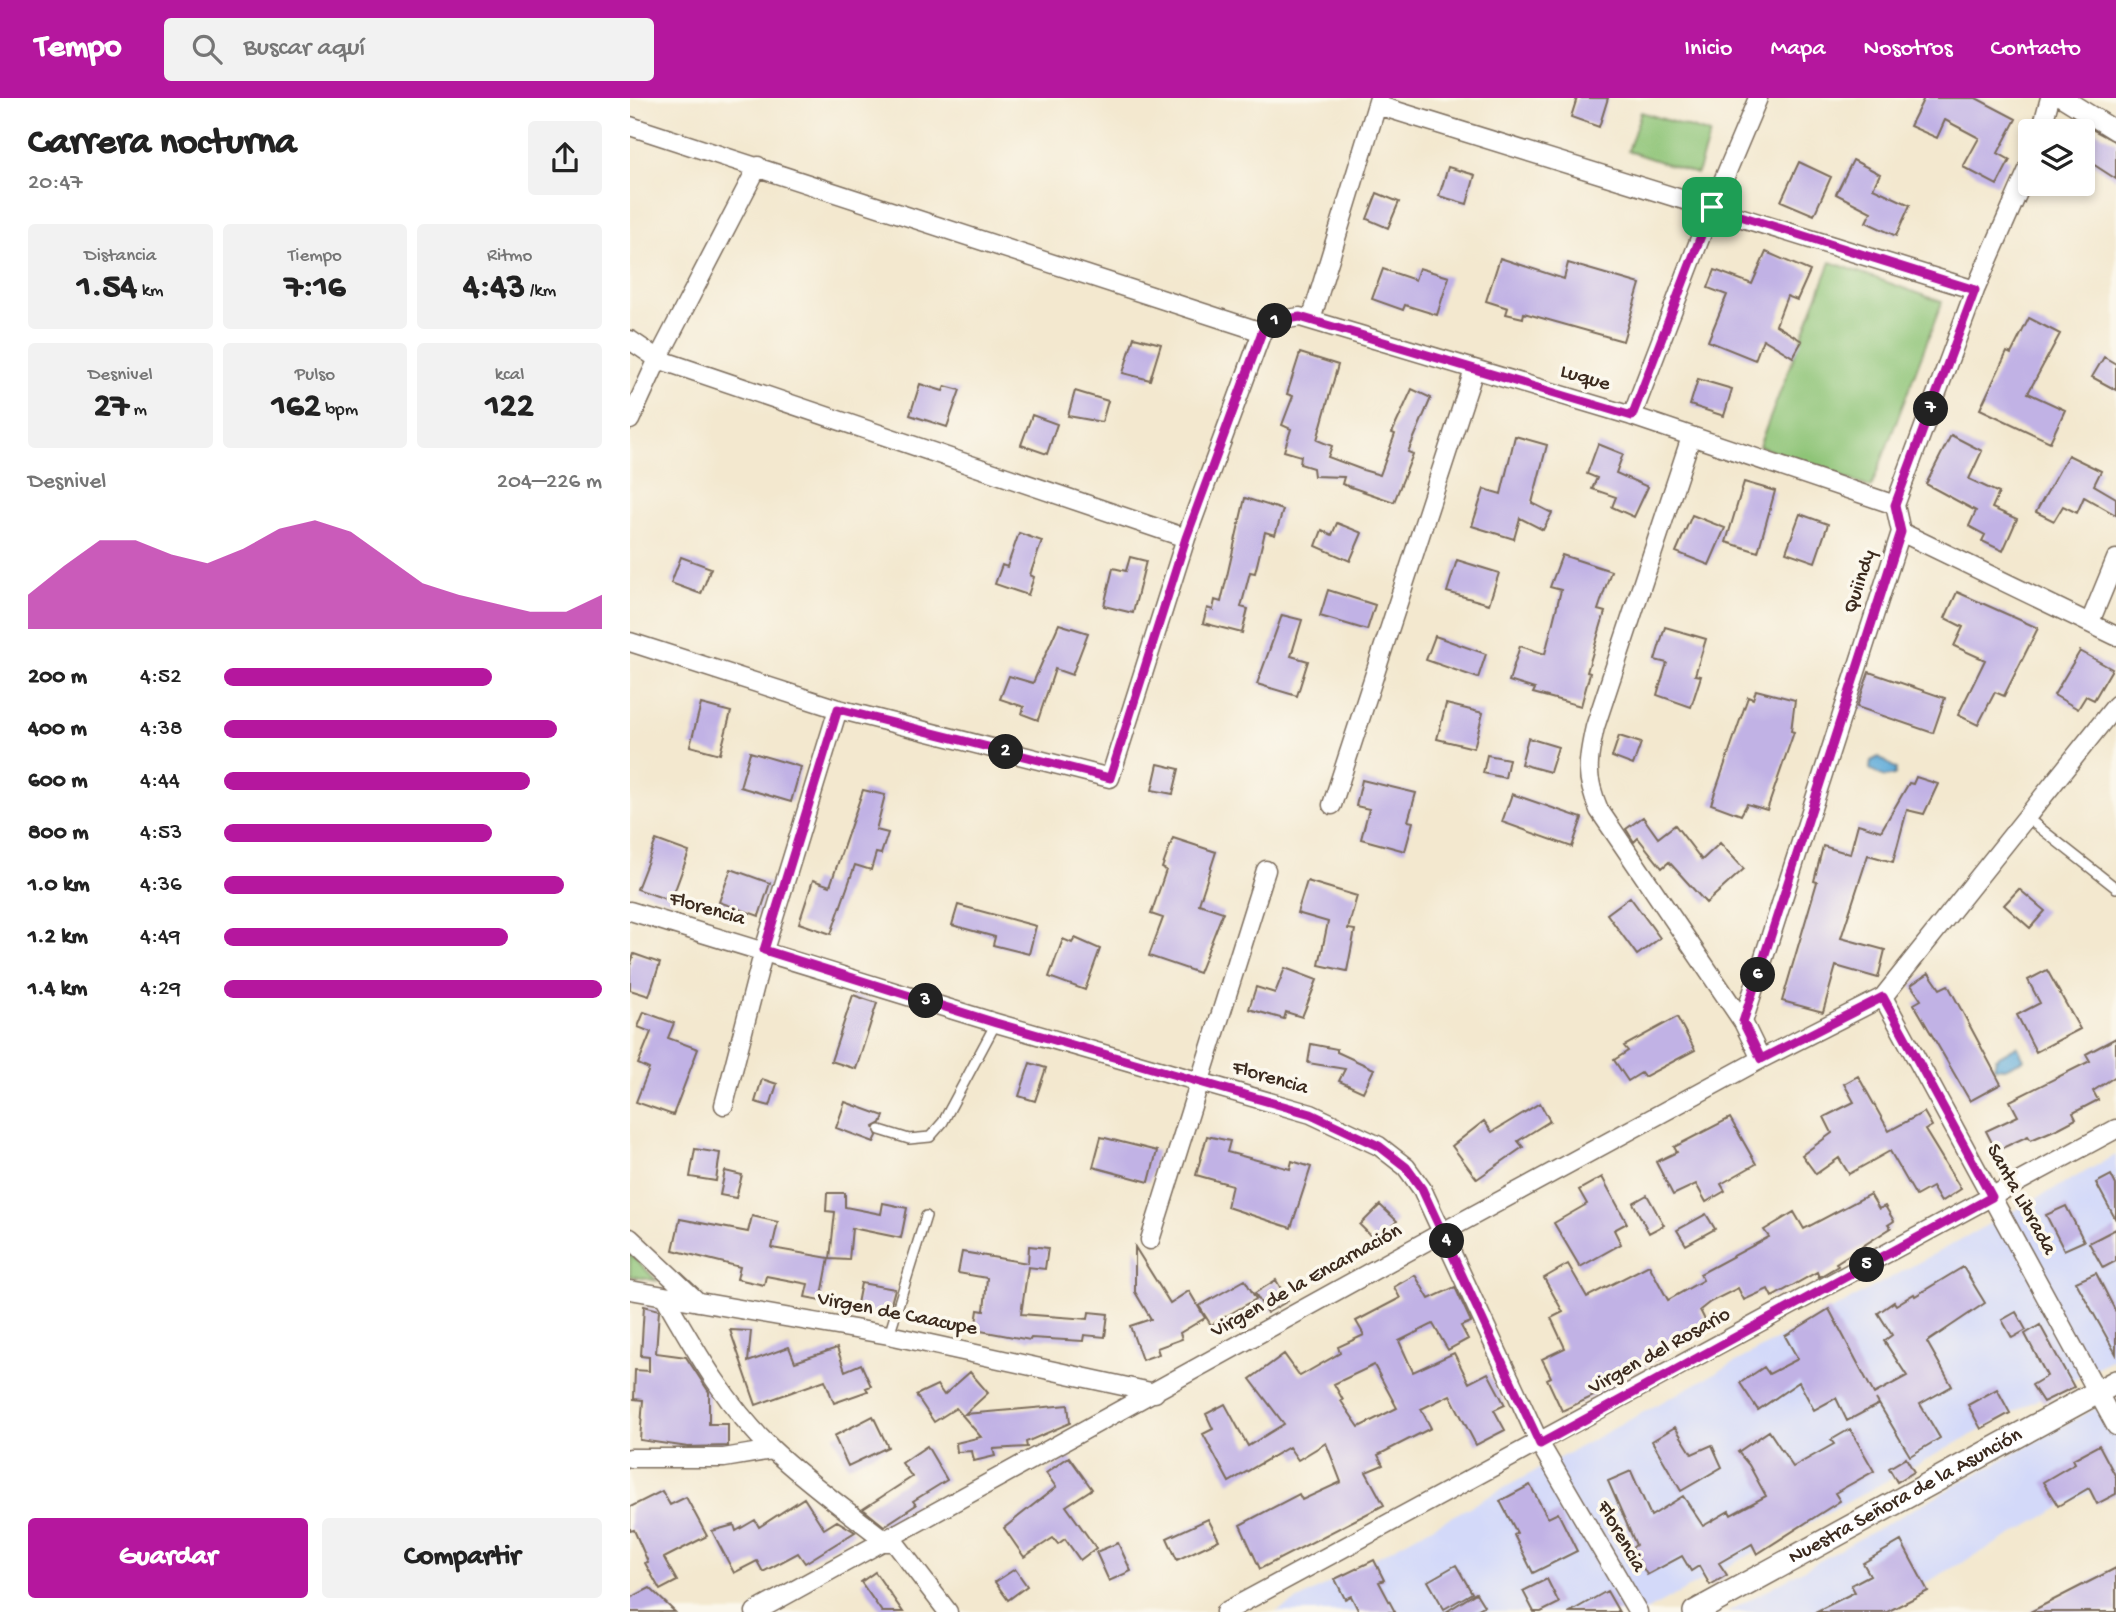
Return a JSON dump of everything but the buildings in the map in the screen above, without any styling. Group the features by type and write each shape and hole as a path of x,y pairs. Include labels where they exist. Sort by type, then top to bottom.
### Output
{"street":[{"path":"1632,416 1712,207 1758,98"},
{"path":"2044,119 2050,98"},
{"path":"2063,98 2116,131"},
{"path":"630,642 838,709 1110,778 1186,538 1262,332 1275,321 1306,318 1378,102 1975,290"},
{"path":"630,126 1262,332"},
{"path":"630,420 658,359 758,166"},
{"path":"1895,505 1975,290 2018,192"},
{"name":"Luque","path":"1306,318 1632,416 1895,505"},
{"path":"630,340 658,359 1186,538"},
{"path":"1332,805 1474,370"},
{"path":"1691,437 1595,727 1588,757 1588,783 1599,810 1743,1022 1761,1059"},
{"name":"Quiindy","path":"1743,1022 1901,532 1895,505"},
{"path":"1901,532 2116,636"},
{"path":"2090,622 2116,559"},
{"path":"1883,997 2116,705"},
{"path":"724,1105 764,950 838,709"},
{"path":"1150,1240 1266,870"},
{"name":"Florencia","path":"630,911 996,1023 1311,1114 1379,1146 1406,1167 1414,1178 1443,1232 1540,1444 1638,1612"},
{"name":"Virgen de la Encarnación","path":"755,1612 1443,1232 1761,1059 1883,997"},
{"name":"Santa Librada","path":"1883,997 1992,1197 2107,1387 2116,1426"},
{"name":"Virgen del Rosario","path":"1225,1612 1540,1444 2116,1129"},
{"path":"630,1238 698,1302"},
{"name":"Virgen de Caacupe","path":"630,1290 890,1335 1155,1393"},
{"path":"664,1296 696,1352 736,1410 772,1450 889,1540 948,1612"},
{"name":"Nuestra Señora de la Asunción","path":"1695,1612 2107,1387"},
{"path":"630,1458 724,1458 772,1450"}],"lane":[{"path":"2026,817 2116,888"},
{"path":"880,1130 909,1139 930,1137 948,1113 996,1023"},
{"path":"890,1335 926,1216"}],"shaded area":[{"path":"2116,1155 2116,1357 1644,1612 1276,1612"},
{"path":"2116,1397 2116,1477 1873,1612 1727,1612"}],"green space":[{"path":"1641,112 1710,134 1697,174 1628,151"},
{"path":"1831,262 1942,302 1871,488 1759,446"},
{"path":"630,1253 657,1281 630,1276"}],"water":[{"path":"1879,757 1896,769 1895,775 1884,777 1870,769 1871,761"},
{"path":"2017,1046 2024,1059 2005,1068 1994,1067 1996,1058"}],"route":[{"path":"1712,207 1975,290 1895,505 1901,532 1743,1022 1761,1059 1883,997 1992,1197 1540,1444 1422,1189 1406,1167 1379,1146 1311,1114 996,1023 764,950 838,709 1110,778 1186,538 1262,332 1275,321 1300,317 1632,416 1712,207"}]}
